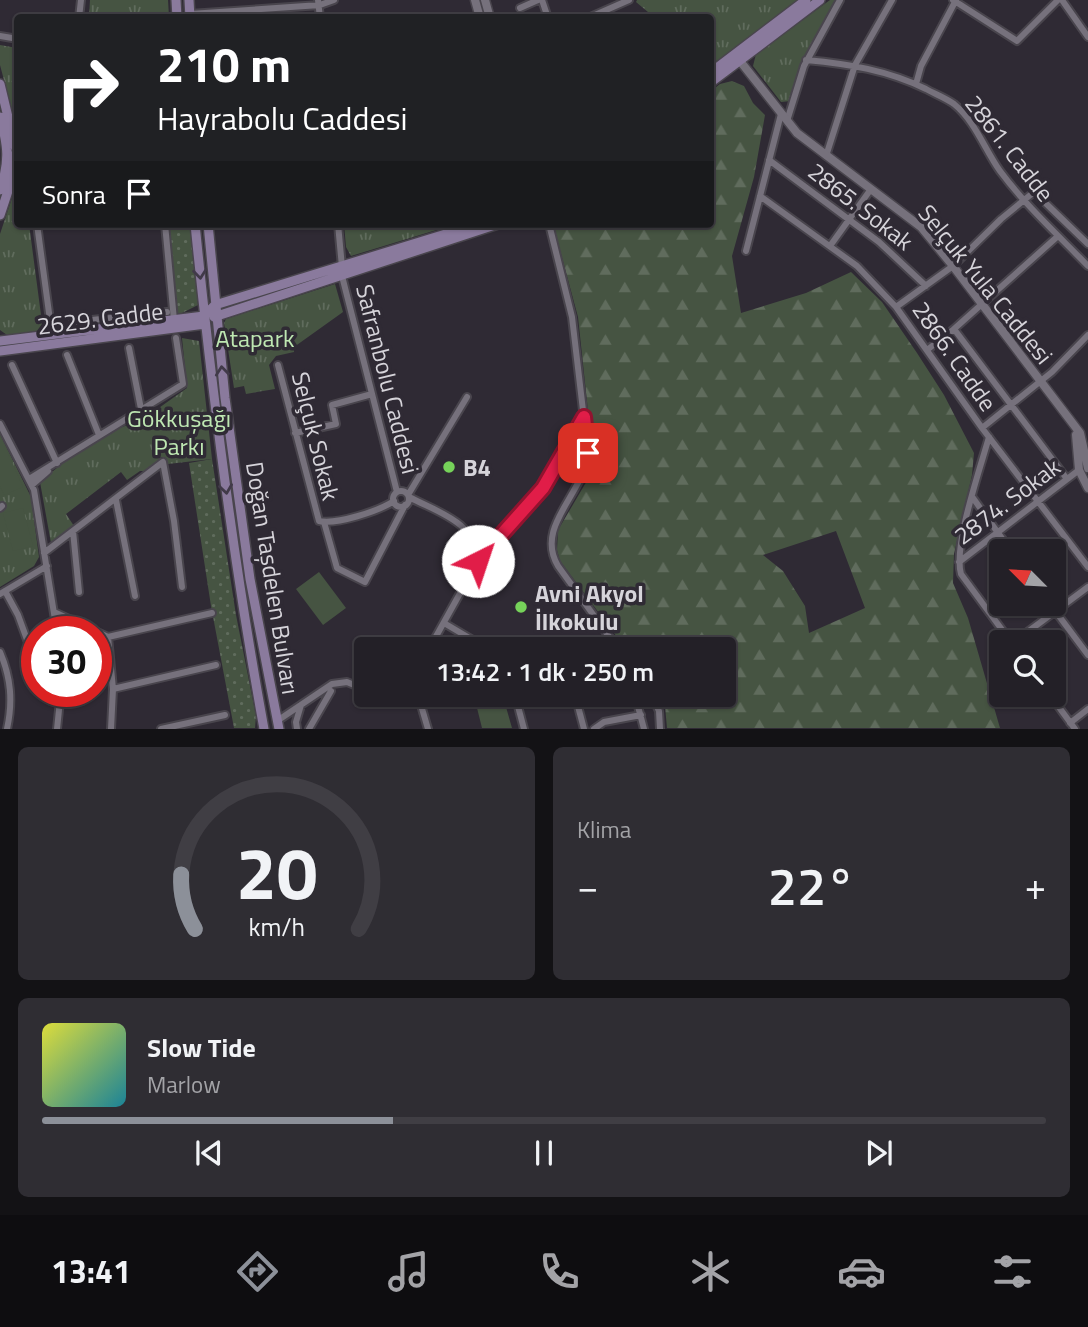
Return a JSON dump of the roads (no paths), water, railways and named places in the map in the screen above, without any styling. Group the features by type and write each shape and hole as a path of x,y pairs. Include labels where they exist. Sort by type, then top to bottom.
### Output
{"main road":[{"path":"714,79 806,0"},
{"path":"714,71 738,58 820,0"},
{"path":"0,85 14,142"},
{"path":"0,117 8,156 0,190"},
{"path":"0,215 14,164"},
{"name":"Doğan Taşdelen Bulvarı","path":"195,228 239,586 272,727"},
{"name":"Doğan Taşdelen Bulvarı","path":"208,228 216,310 272,727"},
{"path":"342,272 467,228"},
{"path":"205,320 216,310 485,228"},
{"name":"2629. Cadde","path":"5,341 170,316 205,320"},
{"name":"2629. Cadde","path":"0,351 205,320"},
{"path":"0,334 5,341"}],"street":[{"path":"208,14 334,0"},
{"path":"520,8 540,0"},
{"path":"598,14 629,0"},
{"path":"746,251 769,160 784,117 806,60 840,0"},
{"path":"826,156 855,65 892,0"},
{"path":"916,84 921,66 954,0 1017,41 1060,0 1088,37"},
{"path":"612,8 614,14"},
{"name":"Selçuk Yula Caddesi","path":"738,58 803,138 916,222 954,266 1080,433 1088,488"},
{"name":"2861. Cadde","path":"806,60 855,65 881,71 916,84 954,104 1022,200 1088,266"},
{"name":"2865. Sokak","path":"769,160 899,259 926,286"},
{"path":"830,246 871,189"},
{"name":"2861. Cadde","path":"1022,200 1034,192 1088,244"},
{"name":"2866. Cadde","path":"760,196 868,276 896,307 982,428 1088,567"},
{"path":"896,307 954,266 1022,200"},
{"path":"38,228 51,335"},
{"path":"166,228 170,316"},
{"name":"Safranbolu Caddesi","path":"338,228 342,272 397,492 394,501 400,506 405,505 408,496"},
{"path":"549,228 572,317 587,462 555,526 551,551 558,566 609,637"},
{"path":"927,350 954,330 1058,236"},
{"path":"74,322 114,323"},
{"path":"954,330 1067,479"},
{"path":"982,428 1041,381 1088,335"},
{"path":"31,482 99,435 183,384 176,338"},
{"path":"130,348 141,409"},
{"path":"67,355 99,435"},
{"path":"12,365 57,463"},
{"name":"Selçuk Sokak","path":"278,365 318,521 379,510 394,501"},
{"path":"295,433 336,424 332,405 372,394"},
{"path":"408,496 467,397"},
{"path":"436,637 478,561 543,488 584,417"},
{"path":"0,424 31,482 55,616"},
{"name":"Selçuk Yula Caddesi","path":"1073,426 1086,464"},
{"path":"989,437 959,549 958,562 961,575 1003,630"},
{"path":"44,553 163,462 182,587"},
{"name":"2874. Sokak","path":"958,562 1086,464"},
{"name":"Safranbolu Caddesi","path":"397,492 401,491 465,527 475,545 478,561"},
{"path":"972,499 1002,539"},
{"path":"116,500 135,596"},
{"path":"324,522 337,568 365,582 405,505"},
{"path":"73,531 79,592"},
{"path":"21,623 2,592 47,566"},
{"path":"1066,604 1088,587"},
{"path":"54,612 62,616"},
{"path":"112,636 212,613"},
{"path":"1030,630 1050,616"},
{"path":"1059,616 1088,655"},
{"path":"444,623 468,637"},
{"path":"0,652 10,685 8,729"},
{"path":"113,689 216,665"},
{"path":"111,729 112,679"},
{"path":"272,727 328,686 338,682 354,684"},
{"path":"309,729 331,691"},
{"path":"296,728 301,705"},
{"path":"57,729 59,707"},
{"path":"422,707 428,729"},
{"path":"518,707 524,729"},
{"path":"578,707 584,729"},
{"path":"638,707 644,729"},
{"path":"657,707 660,729"},
{"path":"1059,707 1073,726 1088,709"},
{"path":"161,729 225,715"},
{"path":"594,729 604,722 640,715"}],"place":[{"name":"B4","path":"449,467"},
{"name":"Avni Akyol İlkokulu","path":"521,607"}],"park label":[{"name":"Atapark","path":"255,338"},
{"name":"Gökkuşağı Parkı","path":"179,432"}]}
